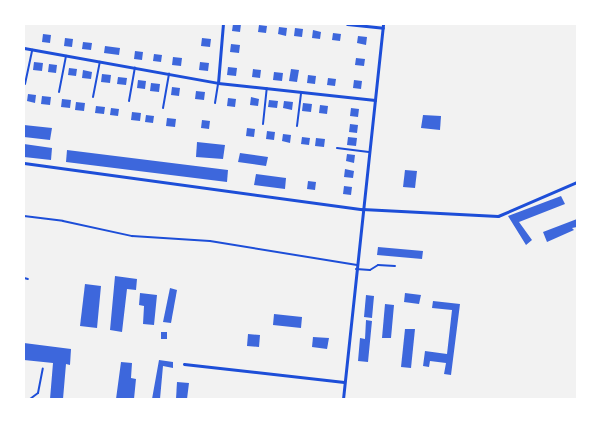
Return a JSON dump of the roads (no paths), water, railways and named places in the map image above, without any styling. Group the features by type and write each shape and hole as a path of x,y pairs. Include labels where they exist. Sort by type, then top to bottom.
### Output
{"street":[{"path":"218,83 223,24"},
{"path":"347,24 383,28"},
{"path":"343,399 362,209 384,24"},
{"path":"24,48 218,83 375,100"},
{"path":"24,163 362,209 498,216 577,182"},
{"path":"184,364 344,382"}],"lane":[{"path":"25,84 32,50"},
{"path":"59,92 66,56"},
{"path":"93,96 100,62"},
{"path":"129,101 135,68"},
{"path":"163,108 169,74"},
{"path":"215,103 218,83"},
{"path":"264,124 267,88"},
{"path":"297,126 301,92"},
{"path":"337,148 369,152"},
{"path":"24,216 63,221 132,236 210,240 370,270 378,265 395,266"},
{"path":"24,278 28,279"},
{"path":"30,399 38,393 43,368"}]}
